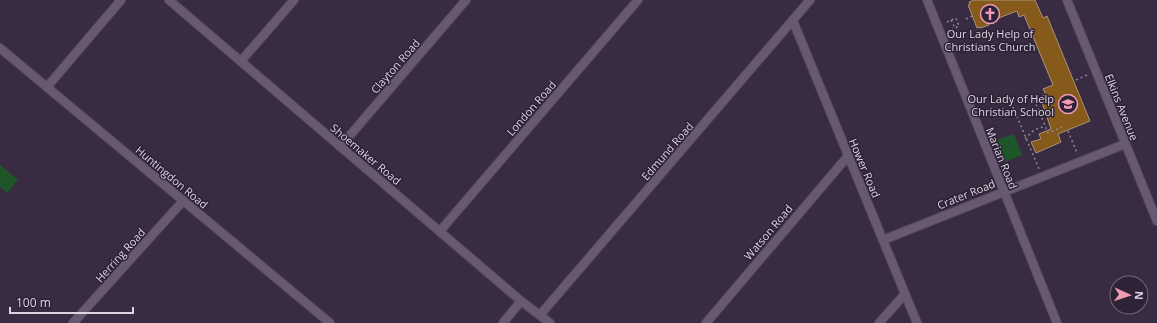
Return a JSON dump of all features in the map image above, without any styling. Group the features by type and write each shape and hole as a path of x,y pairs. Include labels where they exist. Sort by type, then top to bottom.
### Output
{"street":[{"path":"47,87 121,0"},
{"name":"Shoemaker Road","path":"169,0 521,301 550,323"},
{"path":"241,61 294,0"},
{"name":"Clayton Road","path":"340,147 466,0"},
{"name":"London Road","path":"440,231 638,0"},
{"name":"Edmund Road","path":"540,315 810,0"},
{"name":"Marian Road","path":"927,0 1057,323"},
{"name":"Elkins Avenue","path":"1067,0 1157,221"},
{"name":"Hower Road","path":"792,21 917,323"},
{"name":"Huntingdon Road","path":"0,48 330,323"},
{"name":"Crater Road","path":"883,240 1003,191 1125,144"},
{"name":"Watson Road","path":"706,323 848,156"},
{"name":"Herring Road","path":"73,323 183,201"},
{"path":"879,323 905,294"},
{"path":"503,323 521,301"}],"path":[{"path":"966,19 972,16"},
{"path":"947,22 956,18 959,26 951,30"},
{"path":"952,20 955,28"},
{"path":"1076,80 1091,74"},
{"path":"1038,97 1034,99 1048,133 1062,127"},
{"path":"1013,107 1025,139 1040,171"},
{"path":"1025,139 1034,130 1045,126"},
{"path":"1068,131 1077,154"}],"green space":[{"path":"1014,134 1022,155 1005,162 997,140"},
{"path":"0,165 18,180 7,193 0,187"}],"building":[{"path":"974,0 1035,0 1043,18 1047,16 1090,121 1058,134 1061,142 1036,153 1031,142 1041,139 1039,134 1051,129 1040,97 1046,95 1043,89 1053,85 1024,15 1019,17 1017,11 988,22 989,25 977,28 968,5 970,4 969,2"}],"place":[{"name":"Our Lady Help of Christians Church","path":"990,14"},
{"name":"Our Lady of Help Christian School","path":"1068,104"}]}
